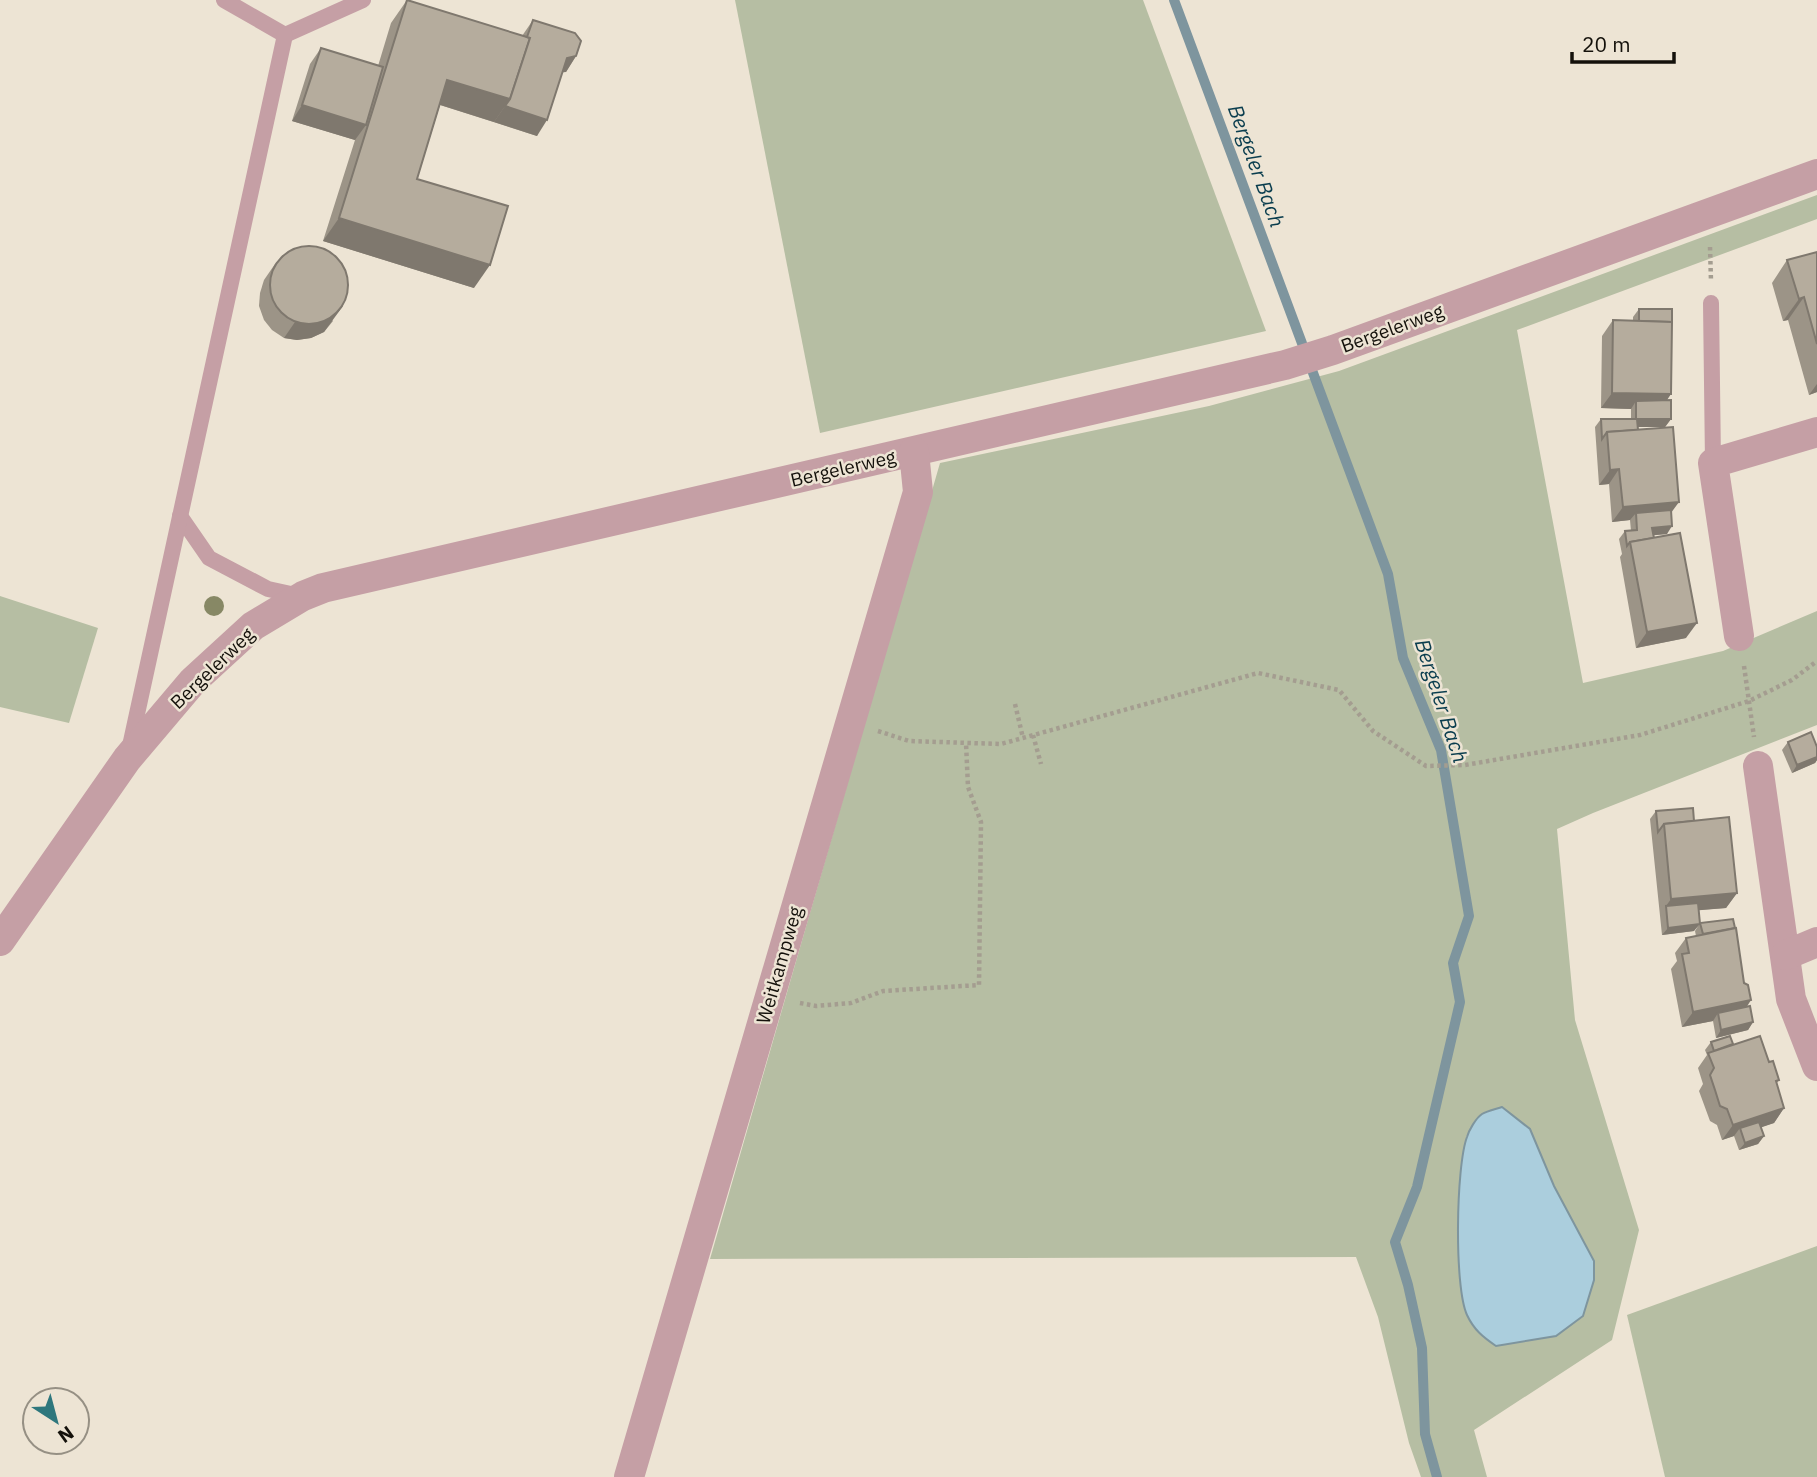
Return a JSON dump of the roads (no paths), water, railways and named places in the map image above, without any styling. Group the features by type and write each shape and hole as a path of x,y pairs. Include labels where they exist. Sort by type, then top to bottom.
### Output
{"street":[{"name":"Bergelerweg","path":"0,941 127,759 193,681 253,626 303,596 323,588 1285,365 1333,350 1817,174"},
{"path":"1739,636 1713,463 1817,432"},
{"name":"Weitkampweg","path":"629,1477 918,492 914,452"},
{"path":"1758,766 1791,999 1817,1066"},
{"path":"1786,955 1817,942"}],"lane":[{"path":"224,0 285,35"},
{"path":"285,35 363,0"},
{"path":"127,759 285,35"},
{"path":"1711,303 1713,463"},
{"path":"180,516 209,558 268,589 303,596"}],"water":[{"path":"1502,1107 1530,1129 1554,1186 1594,1261 1594,1280 1583,1316 1556,1336 1496,1346 1479,1333 1467,1315 1460,1279 1458,1226 1463,1152 1468,1134 1482,1114"}],"waterway":[{"name":"Bergeler Bach","path":"1174,0 1388,574 1403,658 1441,750 1469,916 1453,963 1460,1002 1417,1187 1395,1242 1422,1348 1425,1434 1437,1477"}]}
